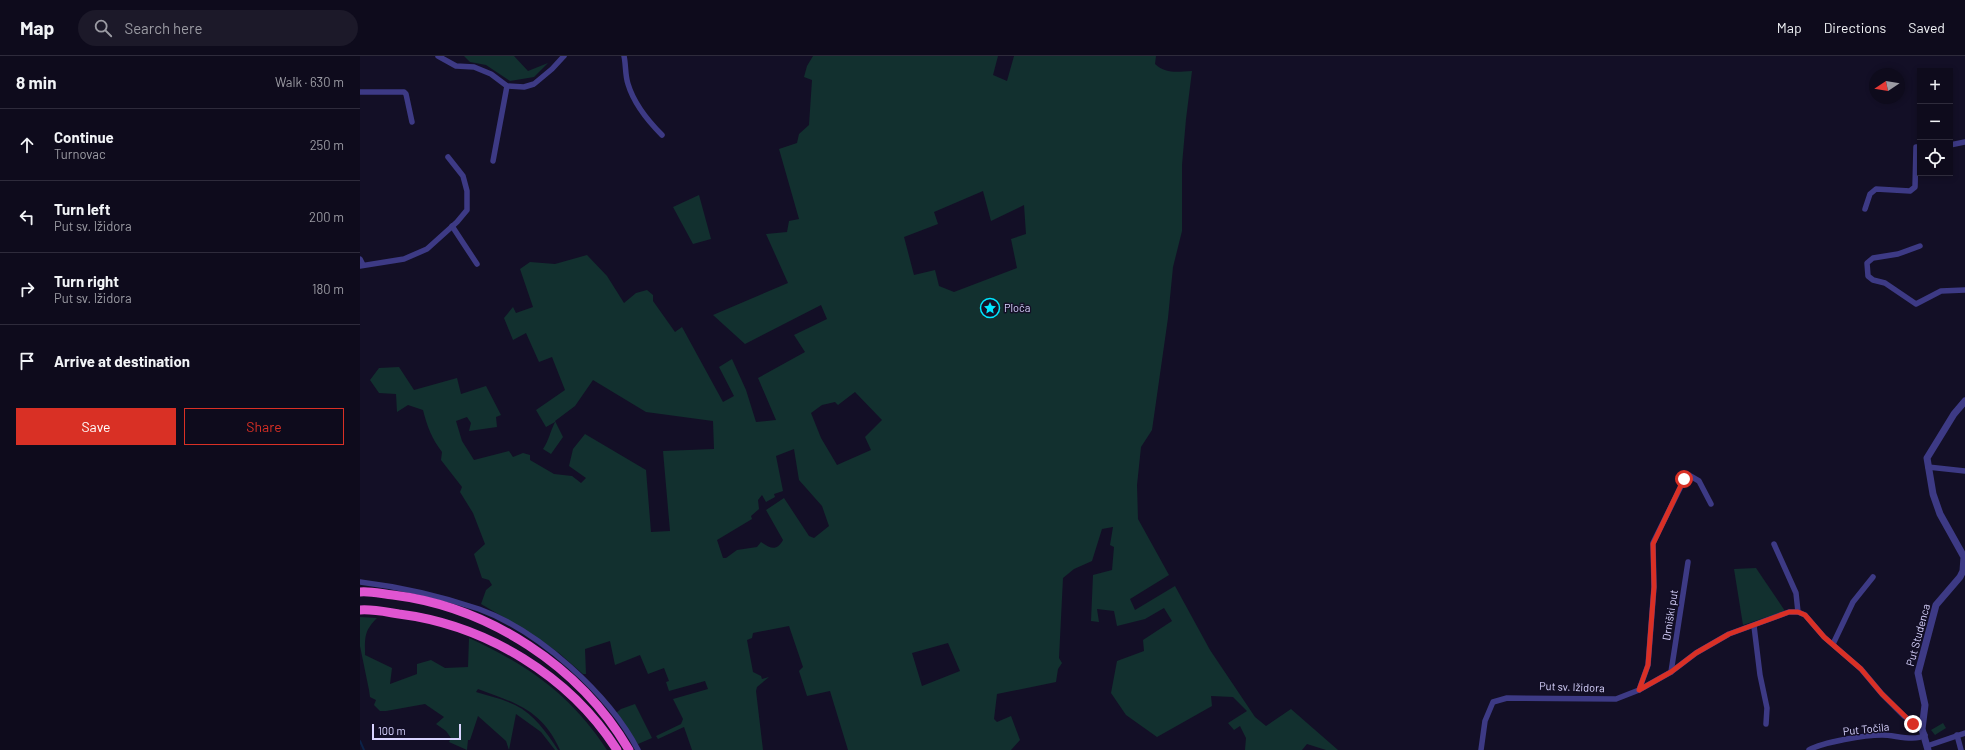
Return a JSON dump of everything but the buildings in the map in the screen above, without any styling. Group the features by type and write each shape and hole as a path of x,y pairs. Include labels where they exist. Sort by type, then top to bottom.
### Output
{"highway":[{"path":"360,592 419,599 460,610 496,627 529,646 552,661 590,698 617,730 629,750"},
{"path":"360,610 431,619 473,632 514,652 567,692 591,716 617,750"}],"street":[{"path":"438,56 456,66 474,67 491,74 507,86 524,88 534,84 552,69 564,56"},
{"path":"624,56 627,82 631,92 640,110 662,135"},
{"path":"493,161 507,86"},
{"path":"360,92 404,92 406,94 412,122"},
{"path":"1953,144 1965,142"},
{"path":"1865,209 1870,194 1876,189 1910,191 1915,187 1917,147"},
{"path":"360,258 362,266 404,259 427,249 467,210 467,191 462,176 448,157"},
{"path":"452,226 477,264"},
{"path":"1920,246 1893,255 1873,258 1867,263 1868,276 1873,280 1885,283 1916,304 1941,291 1965,290"},
{"path":"1965,401 1954,414 1927,458 1928,467 1965,471"},
{"name":"Put Studenca","path":"1924,732 1926,705 1918,673 1936,605 1960,577 1963,571 1964,557 1940,514 1933,494 1928,467"},
{"path":"1639,690 1648,665 1654,587 1653,544 1687,474 1699,481 1711,504"},
{"path":"1774,544 1796,593 1798,612 1805,615 1833,644 1861,669 1882,694 1904,716 1924,732 1928,748 1965,733"},
{"name":"Drniški put","path":"1671,672 1688,562"},
{"path":"1833,644 1854,602 1873,577"},
{"path":"360,582 421,591 480,610 517,628 544,646 578,674 608,705 638,750"},
{"name":"Put sv. Ižidora","path":"1481,750 1485,721 1493,702 1507,698 1616,699 1639,690 1671,672 1696,653 1729,634 1789,612 1798,612"},
{"path":"1754,626 1760,674 1767,708 1766,724"},
{"name":"Put Točila","path":"1809,750 1837,742 1879,735 1919,738 1924,732"},
{"path":"1957,735 1961,750"}],"green space":[{"path":"464,56 514,56 528,71 548,63 534,77 510,81 486,65 470,62"},
{"path":"813,56 998,56 993,75 1007,81 1014,56 1156,56 1155,64 1163,69 1172,72 1192,71 1182,165 1182,231 1173,267 1168,318 1152,430 1141,447 1137,485 1138,519 1169,575 1130,599 1135,610 1175,586 1210,650 1255,717 1266,726 1291,709 1338,750 1326,750 1307,744 1302,750 1245,750 1246,738 1240,726 1234,730 1228,723 1247,711 1233,697 1211,696 1212,706 1157,737 1126,715 1111,693 1117,661 1144,651 1143,640 1172,621 1164,608 1145,619 1117,626 1114,611 1097,609 1099,622 1091,621 1093,575 1112,570 1114,547 1110,545 1113,527 1102,529 1092,561 1074,569 1063,578 1059,658 1062,663 1058,669 1056,682 997,694 994,719 997,722 1011,716 1020,740 1011,750 848,750 830,691 807,696 799,671 803,667 789,626 753,633 752,638 747,640 753,672 761,676 762,679 769,677 757,687 756,691 763,750 692,750 684,727 658,739 656,736 681,724 683,719 673,699 708,689 705,681 669,691 666,682 669,681 664,668 648,674 640,655 615,665 610,641 585,649 586,674 583,674 559,653 522,628 481,604 486,590 492,585 489,580 482,578 474,554 485,544 473,513 460,492 462,487 441,460 442,452 430,432 423,410 408,405 397,412 396,394 379,393 370,380 379,368 399,367 414,390 457,378 461,394 486,386 501,415 496,417 497,427 469,431 471,423 467,417 456,421 462,441 474,460 509,451 513,457 523,453 530,455 530,460 554,474 572,476 581,483 586,478 569,466 573,449 585,434 646,470 651,532 670,531 663,451 714,449 713,421 646,412 593,380 575,406 555,421 563,437 551,454 543,449 555,422 546,427 536,410 565,390 552,357 539,362 526,333 513,340 504,318 513,307 516,313 533,307 520,269 530,262 555,264 587,255 607,276 624,303 636,293 647,290 653,295 653,301 675,332 682,327 723,402 734,396 719,367 732,359 746,390 756,422 776,420 758,378 805,352 794,335 827,319 821,305 745,344 713,315 788,283 766,234 787,232 789,221 799,219 779,149 797,143 799,134 809,125 812,80 804,77 807,66","holes":["983,191 991,221 1024,205 1026,234 1011,239 1017,268 954,292 939,286 935,270 914,275 904,237 938,224 934,212","855,392 882,420 865,437 871,450 837,465 821,438 811,413 822,405 835,402 838,405","794,449 799,480 822,506 829,526 814,538 809,536 784,498 766,510 783,540 781,544 774,548 761,542 757,547 737,550 726,558 723,558 717,540 752,519 751,516 759,509 758,500 762,495 766,502 775,497 774,494 783,491 776,456","948,643 960,671 922,686 912,653"]},
{"path":"699,195 711,239 693,244 673,207"},
{"path":"1756,568 1785,611 1743,625 1734,569"},
{"path":"360,617 377,618 367,631 365,655 392,668 390,684 417,674 417,664 431,660 445,668 468,667 469,638 510,659 547,684 579,713 607,750 560,750 553,736 536,717 516,704 478,689 476,692 501,699 528,713 545,731 558,750 555,750 541,732 516,714 509,750 506,741 478,716 470,740 468,740 467,750 449,742 451,738 446,731 436,724 444,717 425,704 380,711 374,705 376,700 370,697 360,646"},
{"path":"635,704 652,738 638,744 616,713 621,709"},
{"path":"1943,723 1946,728 1935,735 1931,730"}],"waterway":[{"path":"360,741 364,750"}],"place":[{"name":"Ploča","path":"990,308"}],"route":[{"path":"1684,479 1653,544 1654,587 1648,665 1639,690 1671,672 1696,653 1729,634 1789,612 1798,612 1805,615 1824,637 1861,669 1882,694 1913,724"}]}
